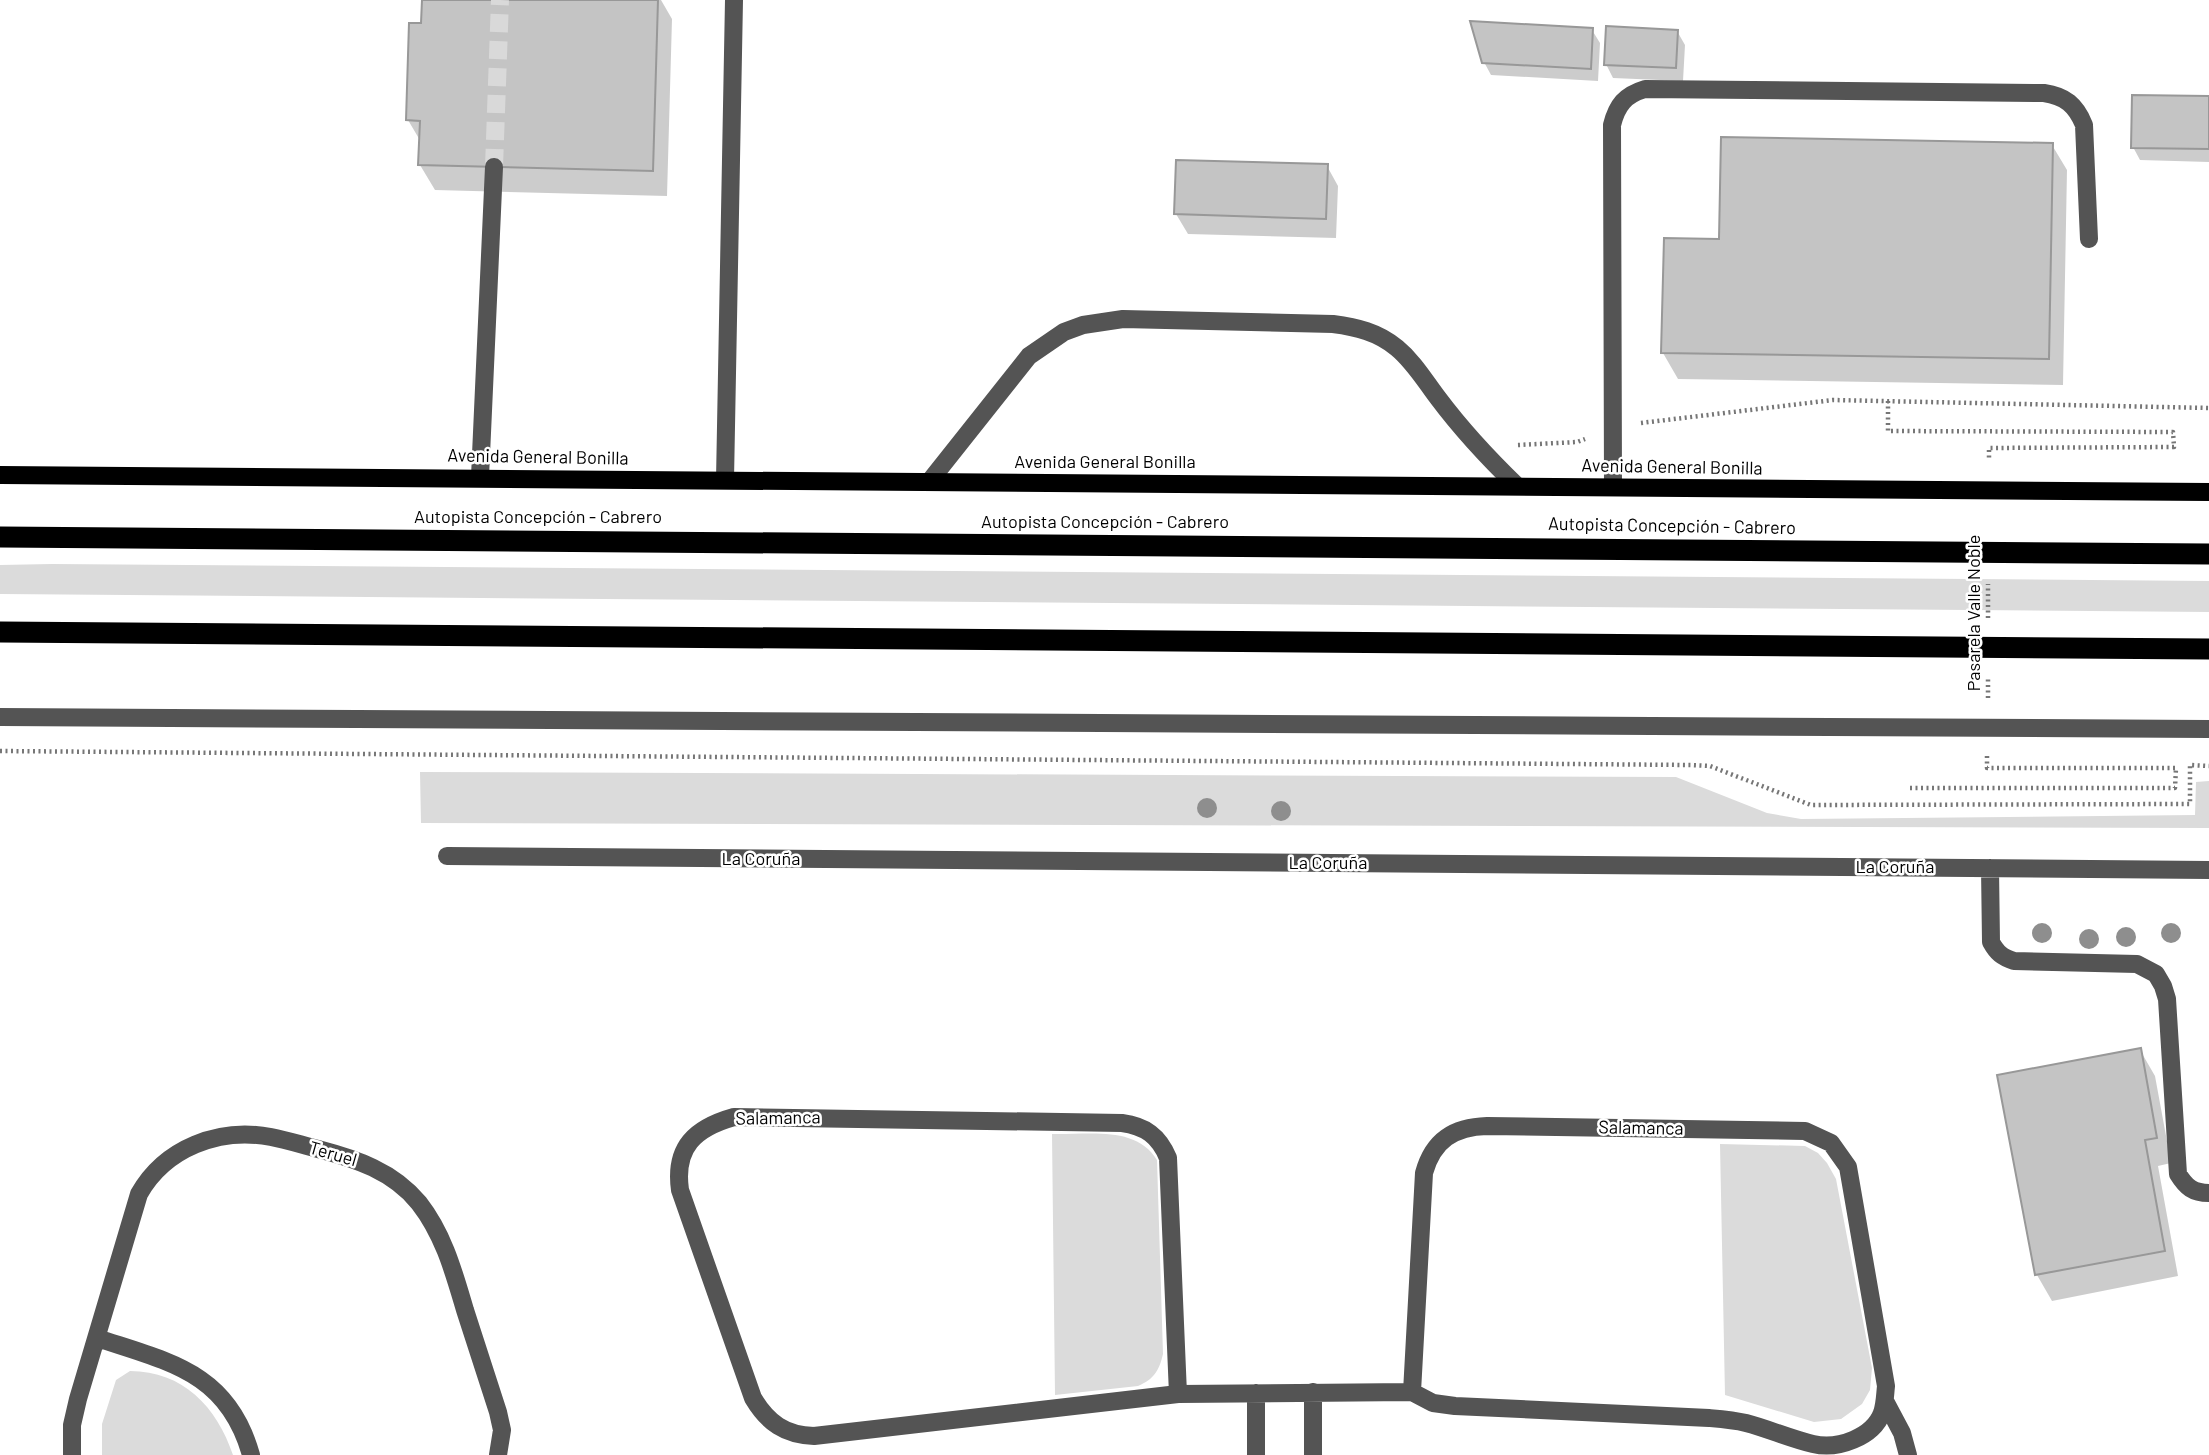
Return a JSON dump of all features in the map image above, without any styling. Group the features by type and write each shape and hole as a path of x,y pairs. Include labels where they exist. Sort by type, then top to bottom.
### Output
{"highway":[{"name":"Autopista Concepción - Cabrero","path":"0,537 2209,554"},
{"path":"0,632 2209,649"}],"main road":[{"name":"Avenida General Bonilla","path":"0,475 2209,492"}],"street":[{"path":"725,480 734,0"},
{"path":"1614,487 1612,125 1622,100 1633,93 1645,89 2058,95 2070,102 2084,125 2089,239"},
{"path":"480,477 494,167"},
{"path":"929,482 1029,356 1064,332 1093,323 1123,319 1333,324 1356,327 1378,335 1397,348 1413,364 1484,454 1517,486"},
{"path":"0,717 2209,729"},
{"name":"La Coruña","path":"447,856 2209,870"},
{"path":"1990,868 1991,942 2004,958 2014,961 2137,964 2156,974 2167,999 2178,1174 2193,1191 2209,1193"},
{"name":"Salamanca","path":"1178,1394 1170,1171 1163,1147 1146,1129 1122,1123 734,1117 715,1122 699,1132 688,1143 681,1156 677,1173 680,1190 753,1398 762,1413 787,1432 814,1436 1178,1394 1412,1392 1433,1403 1455,1406 1670,1415 1732,1421 1786,1434 1819,1450 1845,1443 1872,1428 1881,1416 1885,1401 1883,1372 1848,1167 1830,1143 1805,1131 1479,1126 1456,1130 1434,1147 1424,1173 1412,1392"},
{"name":"Teruel","path":"72,1455 72,1425 139,1194 148,1178 176,1153 211,1139 250,1135 270,1137 368,1164 395,1181 418,1202 435,1227 448,1255 498,1412 502,1430 498,1455"},
{"path":"97,1338 178,1366 203,1381 225,1401 238,1421 251,1455"},
{"path":"1313,1392 1313,1455"},
{"path":"1256,1393 1256,1455"},
{"name":"Salamanca","path":"1885,1401 1902,1433 1908,1455"}],"path":[{"path":"1888,401 1888,431 2174,432 2174,447 1989,448 1989,462"},
{"path":"1613,430 1640,423 1803,402 1888,401 2209,408"},
{"name":"Pasarela Valle Noble","path":"1988,573 1988,629"},
{"name":"Pasarela Valle Noble","path":"1987,699 1988,671"},
{"path":"0,751 1691,765 1710,766 1811,805 2190,804 2190,765 2209,765"},
{"path":"1910,788 2175,788 2176,768 1987,768 1987,754"}],"shaded area":[{"path":"0,565 2209,581 2209,612 0,594"},
{"path":"420,772 1676,777 1767,813 1801,819 2195,815 2196,782 2209,781 2209,828 421,823"},
{"path":"1096,1133 1124,1137 1137,1141 1157,1160 1163,1354 1155,1374 1138,1386 1055,1395 1052,1134"},
{"path":"1720,1144 1805,1146 1818,1153 1836,1179 1872,1368 1870,1390 1862,1404 1841,1419 1814,1422 1725,1395"},
{"path":"130,1371 166,1377 195,1395 218,1422 233,1455 102,1455 102,1424 116,1380"}],"building":[{"path":"422,0 658,0 653,171 418,165 420,121 406,120 409,23 421,23"},
{"path":"1470,21 1593,28 1591,69 1482,63"},
{"path":"1606,26 1678,30 1676,68 1604,65"},
{"path":"2132,95 2209,96 2209,149 2131,148"},
{"path":"1721,137 2053,143 2049,359 1661,353 1664,238 1719,239"},
{"path":"1176,160 1328,164 1326,219 1174,214"},
{"path":"2141,1048 2157,1138 2145,1140 2165,1251 2035,1275 1997,1075"}],"tunnel":[{"path":"494,167 500,0"}]}
